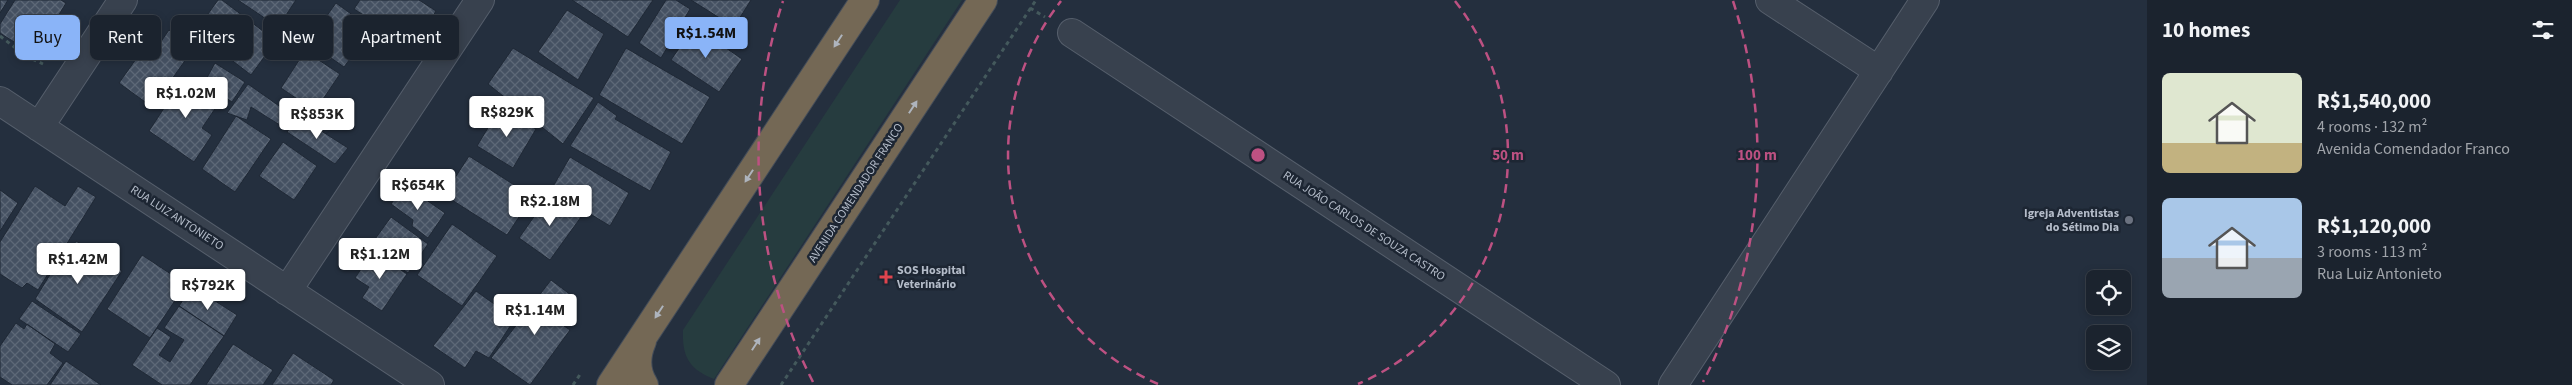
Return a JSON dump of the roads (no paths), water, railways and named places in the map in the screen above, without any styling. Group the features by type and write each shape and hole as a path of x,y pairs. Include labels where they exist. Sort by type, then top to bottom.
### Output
{"highway":[{"path":"611,385 865,0"},
{"name":"AVENIDA COMENDADOR FRANCO","path":"729,385 983,0"},
{"path":"643,337 638,351 637,367 644,385"}],"street":[{"path":"39,127 123,0"},
{"path":"287,291 480,0"},
{"path":"1770,0 1878,71"},
{"path":"1673,385 1925,0"},
{"name":"RUA JOÃO CARLOS DE SOUZA CASTRO","path":"1072,33 1606,385"},
{"name":"RUA LUIZ ANTONIETO","path":"0,101 430,385"}],"place":[{"name":"Igreja Adventistas do Sétimo Dia","path":"2129,220"},
{"name":"SOS Hospital Veterinário","path":"886,277"}]}
